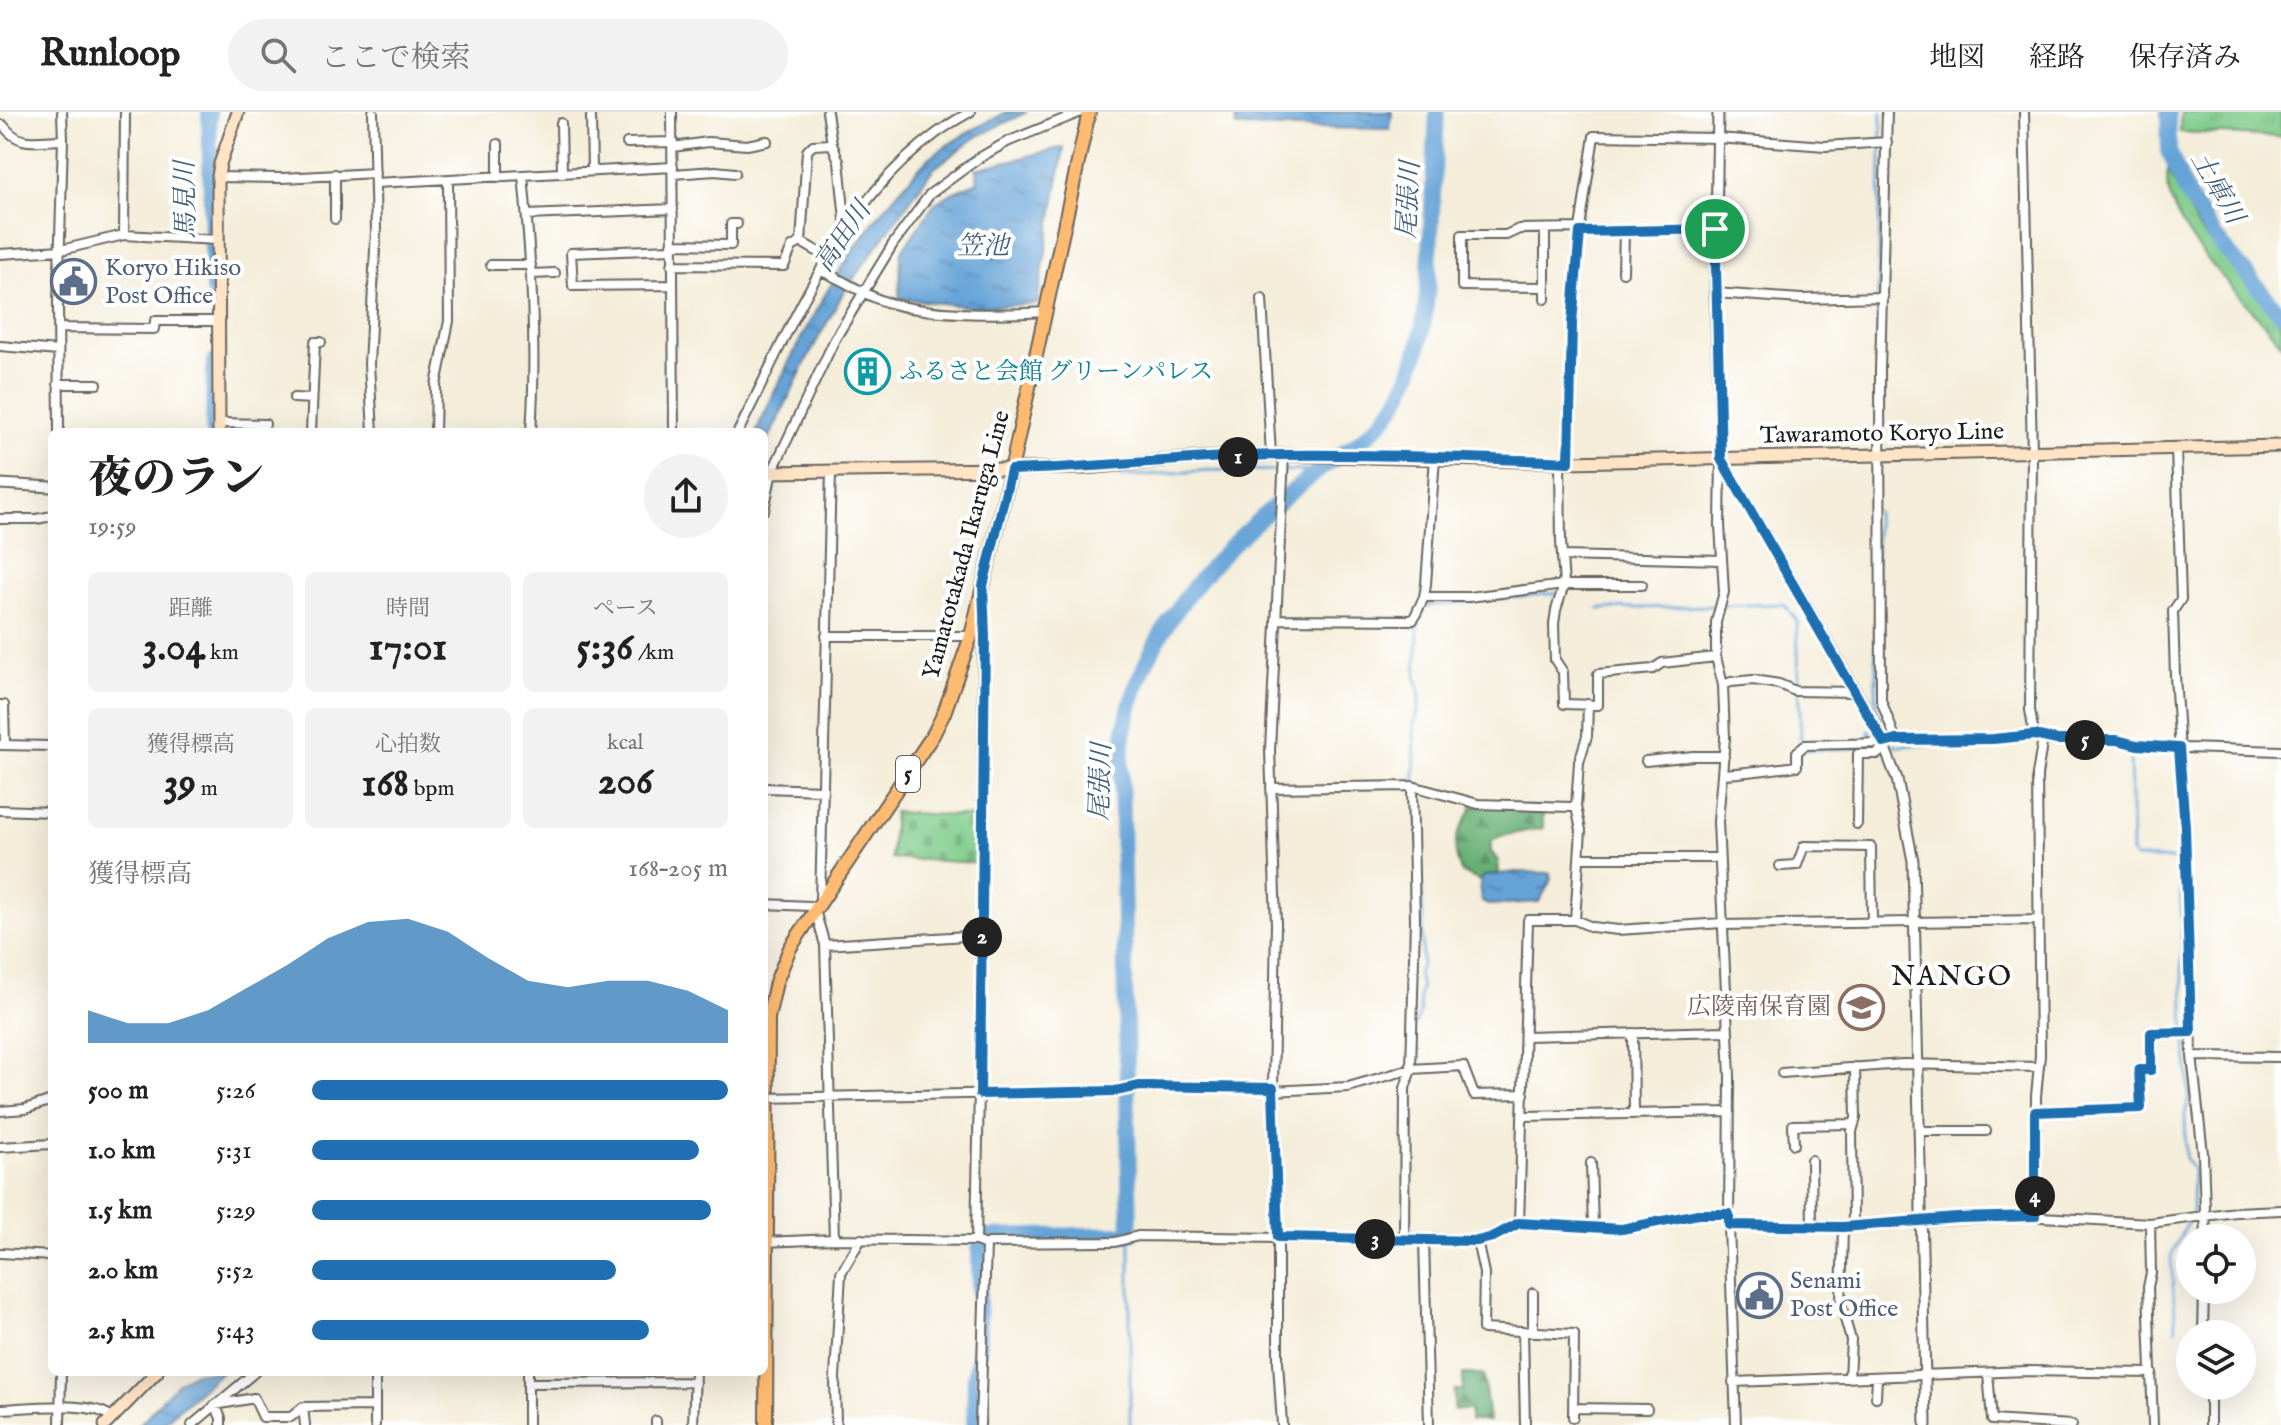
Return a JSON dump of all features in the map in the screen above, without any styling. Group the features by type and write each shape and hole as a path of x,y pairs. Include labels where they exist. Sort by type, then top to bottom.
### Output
{"main road":[{"path":"219,428 213,239 220,164 238,112"},
{"name":"Yamatotakada Ikaruga Line","path":"768,1018 776,982 790,948 933,735 944,713 971,636 1011,470 1089,112"},
{"name":"Tawaramoto Koryo Line","path":"768,472 1085,468 1197,458 1281,467 1320,455 1565,462 2281,446"},
{"path":"109,1421 153,1376"},
{"name":"Yamatotakada Ikaruga Line","path":"766,1376 766,1425"}],"street":[{"path":"59,428 62,112"},
{"path":"124,235 125,112"},
{"path":"373,112 375,178 369,364 373,428"},
{"path":"672,112 674,428"},
{"path":"827,112 832,144 839,161 846,229"},
{"path":"740,428 827,257 846,229 906,157 929,137 970,112"},
{"path":"768,470 861,291 930,194 950,177 1007,142 1081,112"},
{"path":"1718,112 1715,293 1722,600 1718,610 1716,657 1723,685 1724,756 1718,808 1718,858 1730,1112 1729,1225 1736,1425"},
{"path":"1887,112 1882,142 1878,297 1881,700 1913,861 1926,1425"},
{"path":"2024,112 2032,453 2030,710 2040,739 2037,775 2039,1067 2035,1112 2035,1216"},
{"path":"591,117 592,171"},
{"path":"561,123 562,172"},
{"path":"0,125 13,138 21,141 63,140"},
{"path":"1716,657 1662,663 1653,669 1598,674 1598,705 1564,704 1563,672 1555,660 1554,624 1564,585 1562,556 1572,323 1580,230 1594,136 1717,138 1825,146 1882,142"},
{"path":"627,143 747,145 767,141"},
{"path":"498,144 498,177"},
{"path":"801,242 807,151 813,145 832,144"},
{"path":"218,177 283,178 335,174 448,180 592,171 735,173"},
{"path":"335,174 335,219"},
{"path":"523,175 535,371 531,428"},
{"path":"435,428 436,385 449,321 448,180"},
{"path":"527,215 673,209"},
{"path":"672,285 573,286 571,253 731,245 731,224 737,224"},
{"path":"1545,287 1462,286 1462,235 1506,235 1519,229 1715,229"},
{"path":"1545,229 1545,299"},
{"path":"1623,272 1624,231"},
{"path":"0,254 61,250 124,235 213,239"},
{"path":"801,242 827,257"},
{"path":"672,265 784,266 792,247 801,242"},
{"path":"491,265 555,273"},
{"path":"821,271 884,302 1010,315 1046,312"},
{"path":"1715,293 1801,299 1878,297"},
{"path":"1262,299 1281,467 1282,510 1271,788 1276,924 1273,1089 1282,1425"},
{"path":"58,328 154,329 155,321 214,321"},
{"path":"311,428 315,342 321,342"},
{"path":"0,346 58,351"},
{"path":"58,384 97,384"},
{"path":"294,398 312,399"},
{"path":"219,428 265,424"},
{"path":"2176,448 2181,599 2173,611 2185,827 2192,1056 2203,1154 2206,1224"},
{"path":"1277,619 1413,620 1424,597 1435,457"},
{"path":"1721,459 1856,692 1890,742"},
{"path":"831,471 817,906 825,945 834,1239"},
{"path":"0,484 48,487"},
{"path":"0,519 48,517"},
{"path":"1562,556 1722,560"},
{"path":"1424,597 1469,597 1564,585 1642,585"},
{"path":"980,1425 983,586"},
{"path":"826,636 971,636"},
{"path":"1723,685 1753,680 1798,691 1856,692"},
{"path":"1575,920 1581,830 1576,807 1579,762 1587,736 1588,704"},
{"path":"0,705 4,705 3,745 48,746"},
{"path":"1722,774 1797,766 1797,752 1802,747 1868,742 2117,740 2179,748 2281,751"},
{"path":"1857,824 1858,754 1878,754 1890,742"},
{"path":"1646,761 1724,756"},
{"path":"1271,788 1412,786 1478,804 1571,807"},
{"path":"1404,1239 1405,1088 1411,1069 1415,920 1412,786"},
{"path":"768,788 822,790"},
{"path":"0,810 48,812"},
{"path":"1780,866 1797,865 1804,846 1871,847 1872,923"},
{"path":"1580,858 1718,858"},
{"path":"768,904 817,906"},
{"path":"1519,1223 1528,920 1575,920 1592,927 1618,930 1722,924 2039,920"},
{"path":"825,945 982,935"},
{"path":"1525,1036 1727,1031"},
{"path":"2035,1112 2141,1108 2139,1070 2151,1070 2151,1033 2191,1032"},
{"path":"1633,1033 1634,1114"},
{"path":"2192,1056 2281,1057"},
{"path":"1782,1073 1919,1064 2039,1067"},
{"path":"768,1098 1121,1090 1135,1087 1348,1087 1411,1069 1463,1066 1474,1095 1524,1094"},
{"path":"1849,1378 1851,1340 1841,1305 1855,1067"},
{"path":"0,1111 25,1109 48,1101"},
{"path":"1524,1116 1730,1112"},
{"path":"1794,1144 1793,1125 1854,1124"},
{"path":"1920,1131 1986,1131"},
{"path":"0,1147 48,1144"},
{"path":"1811,1160 1812,1226"},
{"path":"1591,1163 1593,1227"},
{"path":"1729,1225 1848,1226 2035,1216 2150,1223 2281,1210"},
{"path":"768,1242 861,1239 982,1244 1120,1240 1138,1236 1477,1241 1493,1237 1519,1223 1633,1228 1698,1214 1729,1214"},
{"path":"2150,1223 2151,1273 2148,1287 2153,1425"},
{"path":"836,1425 835,1377 841,1273 861,1239"},
{"path":"1424,1240 1429,1425"},
{"path":"1477,1241 1484,1273 1483,1329 1574,1334 1573,1412 1647,1409"},
{"path":"0,1253 48,1256"},
{"path":"1533,1293 1533,1331"},
{"path":"1523,1331 1525,1425"},
{"path":"1733,1382 1988,1373 2152,1373"},
{"path":"1988,1373 1992,1420 2072,1425"},
{"path":"60,1425 61,1376"},
{"path":"192,1425 250,1376"},
{"path":"375,1376 375,1425"},
{"path":"528,1376 528,1425"},
{"path":"528,1383 695,1377 693,1425"},
{"path":"1876,1397 1877,1377"},
{"path":"215,1405 254,1398 263,1417 291,1417 303,1407 375,1406"},
{"path":"2210,1400 2210,1425"},
{"path":"215,1405 221,1425"},
{"path":"0,1409 61,1407 104,1410 109,1421"},
{"path":"303,1407 305,1425"}],"green space":[{"path":"2181,112 2281,112 2281,137 2180,132"},
{"path":"2168,170 2197,226 2281,324 2281,344 2191,237 2168,191"},
{"path":"1473,806 1543,807 1543,828 1501,836 1491,842 1491,852 1498,860 1499,874 1484,876 1480,881 1461,872 1456,850 1457,836"},
{"path":"894,812 978,817 977,863 891,858"},
{"path":"1463,1374 1483,1374 1489,1421 1470,1421 1470,1410 1454,1410 1454,1390 1463,1390"}],"water":[{"path":"1007,112 1027,112 978,136 933,169 843,293 768,441 768,428 758,428 818,306 877,218 924,163 956,139"},
{"path":"1235,112 1392,112 1390,129 1236,127"},
{"name":"笠池","path":"1064,147 1037,304 971,307 899,298 901,252 935,203 978,182 976,169"},
{"path":"1516,872 1551,873 1551,880 1539,902 1488,905 1482,902 1480,886 1484,876"},
{"path":"188,1376 216,1376 161,1425 139,1425 177,1383"}],"waterway":[{"name":"馬見川","path":"209,112 213,290"},
{"name":"尾張川","path":"974,1425 979,1350 979,1249 985,1237 1130,1234 1121,767 1126,721 1139,679 1159,638 1212,565 1279,502 1372,431 1399,398 1415,359 1424,318 1437,112"},
{"path":"1877,352 1882,112"},
{"name":"土庫川","path":"2168,112 2169,151 2188,196 2218,241 2281,314"},
{"name":"馬見川","path":"213,428 214,362"},
{"path":"1121,477 1211,470 1318,471"},
{"path":"1876,511 1876,699 1877,711 1890,736"},
{"path":"1415,784 1414,722 1420,701 1416,679 1418,629 1424,606 1556,593"},
{"path":"1599,609 1784,604 1797,621 1801,743 1805,750 1866,748 1870,730"},
{"path":"2032,739 2060,744"},
{"path":"2004,742 2020,740"},
{"path":"1894,743 1896,746 1968,743"},
{"path":"2099,744 2124,744 2130,751 2132,853 2135,858 2180,860 2189,1096 2185,1115 2186,1159 2193,1169 2192,1214"},
{"path":"1416,1024 1420,1013 1418,974 1422,963 1423,917 1417,791"},
{"path":"1408,1211 1408,1226 1414,1232 1458,1233"},
{"path":"2176,1329 2171,1256 2188,1221"},
{"path":"1130,1234 1130,1425"}],"place":[{"name":"Koryo Hikiso Post Office","path":"74,282"},
{"name":"ふるさと会館 グリーンパレス","path":"868,372"},
{"name":"広陵南保育園","path":"1862,1007"},
{"name":"Senami Post Office","path":"1759,1295"}],"district":[{"name":"NANGO","path":"1952,977"}],"route":[{"path":"1715,229 1721,459 1884,743 2034,735 2057,740 2117,740 2179,748 2185,827 2191,1032 2151,1033 2151,1070 2139,1070 2141,1108 2035,1112 2035,1216 1957,1218 1843,1227 1729,1225 1729,1214 1698,1214 1622,1229 1519,1223 1493,1237 1477,1241 1278,1237 1273,1088 1140,1086 1115,1091 980,1094 983,586 1011,470 1284,455 1569,462 1572,323 1580,232 1715,229"}],"water label":[{"name":"高田川","path":"843,237"}]}
